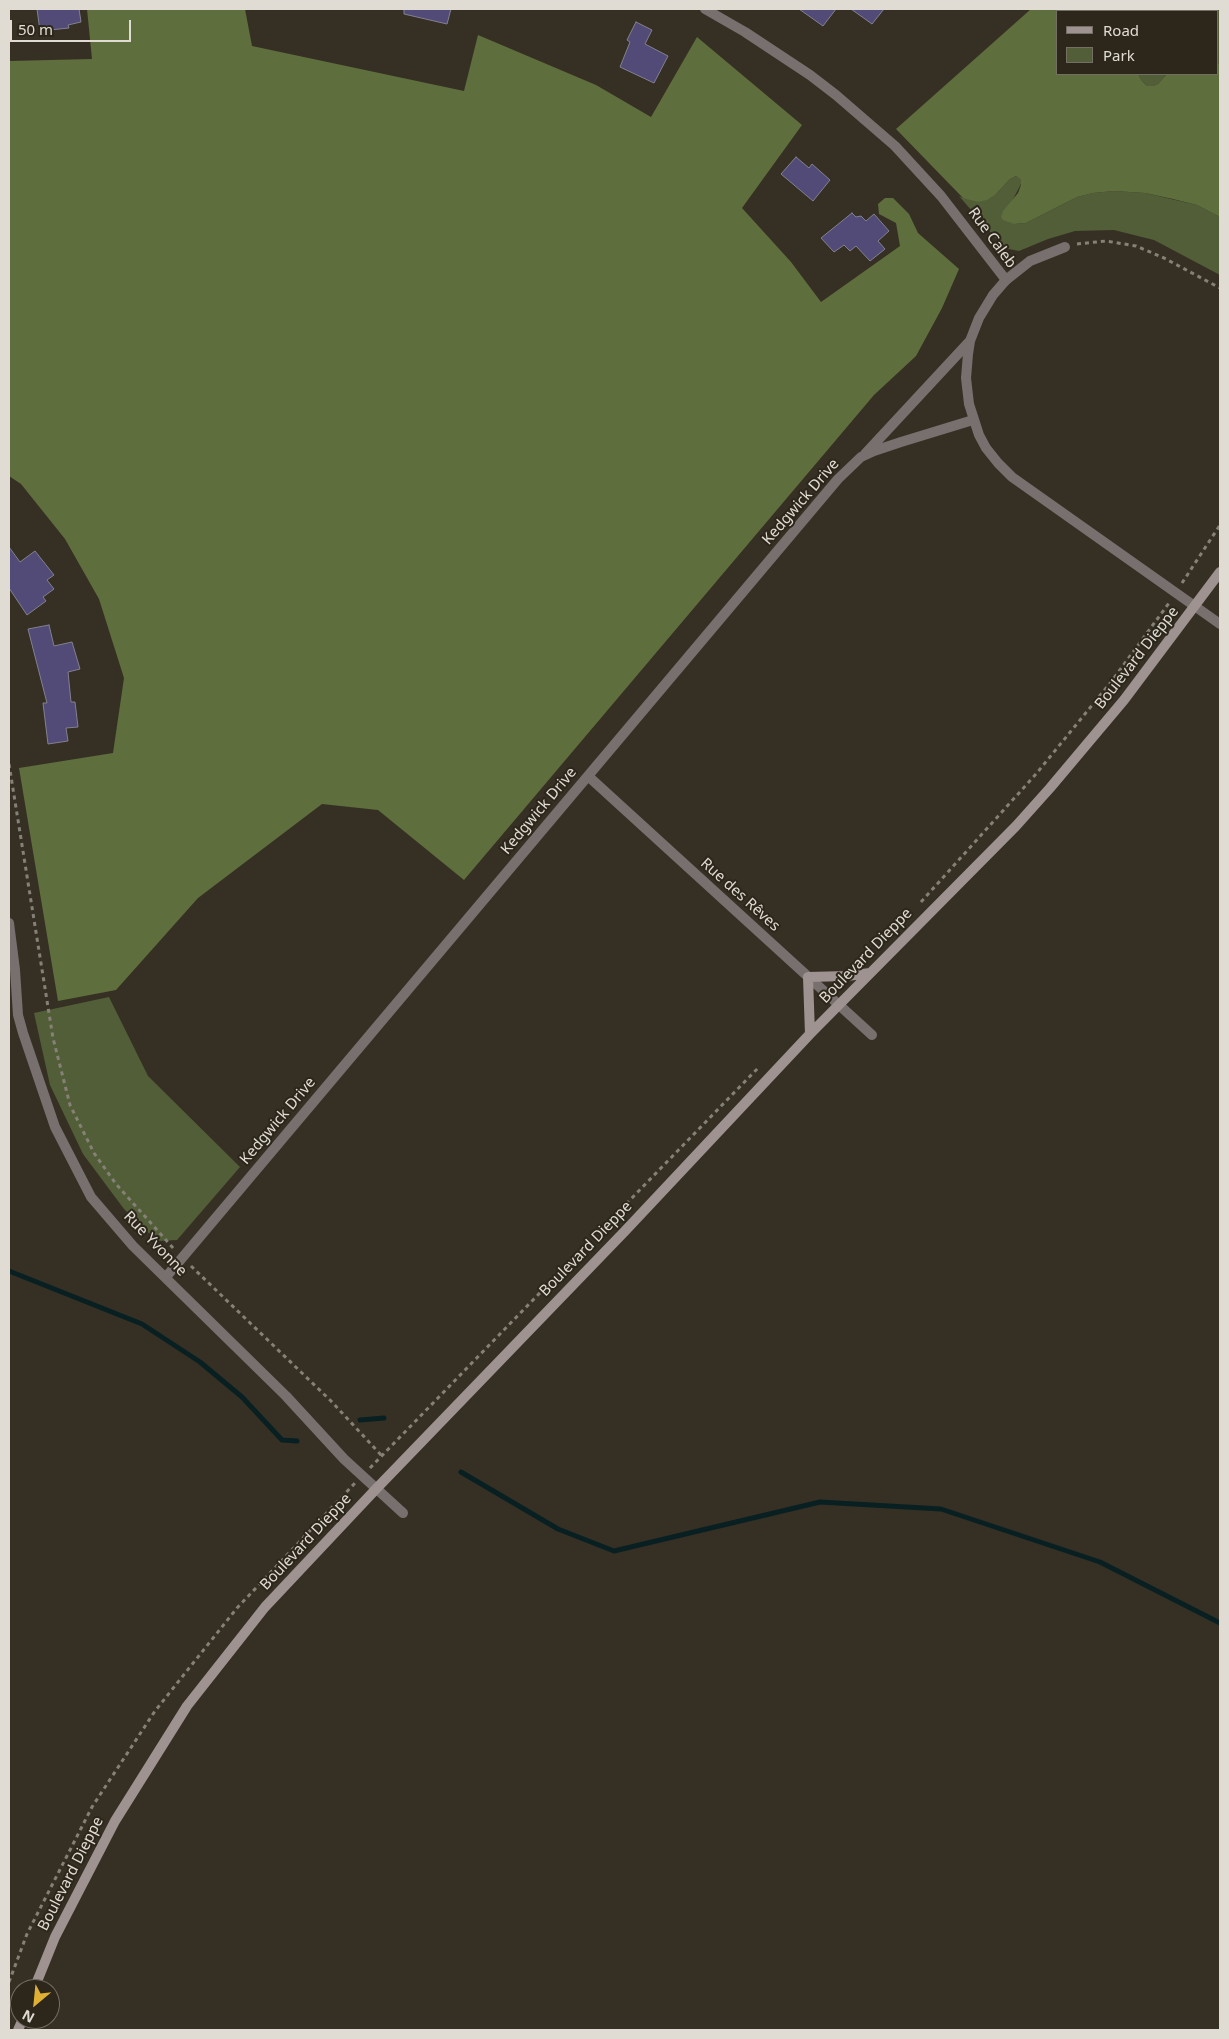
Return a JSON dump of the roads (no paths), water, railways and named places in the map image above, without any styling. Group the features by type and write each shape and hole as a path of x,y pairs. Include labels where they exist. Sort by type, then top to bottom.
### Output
{"main road":[{"name":"Boulevard Dieppe","path":"38,1979 55,1937 115,1821 187,1706 265,1608 810,1034 1016,826 1124,700 1196,607 1220,572"},
{"path":"810,1034 808,977 847,976 870,973"}],"street":[{"name":"Rue Caleb","path":"705,9 745,32 810,75 857,112 895,146 941,196 1006,280 986,306 970,341 966,378 973,420 986,448 998,463 1012,477 1220,624"},
{"path":"1006,280 1030,261 1065,246"},
{"path":"861,458 970,341"},
{"name":"Kedgwick Drive","path":"166,1277 829,490 861,458 901,442 973,420"},
{"name":"Rue des Rêves","path":"588,776 872,1035"},
{"name":"Rue Yvonne","path":"9,923 15,970 14,1016 23,1033 55,1127 91,1196 133,1246 286,1396 344,1459 403,1513"}],"waterway":[{"path":"9,1271 142,1324 200,1362 242,1397 282,1440 297,1441"},
{"path":"360,1420 384,1418"},
{"path":"461,1472 558,1529 614,1551 820,1502 941,1509 1100,1562 1220,1623"}]}
